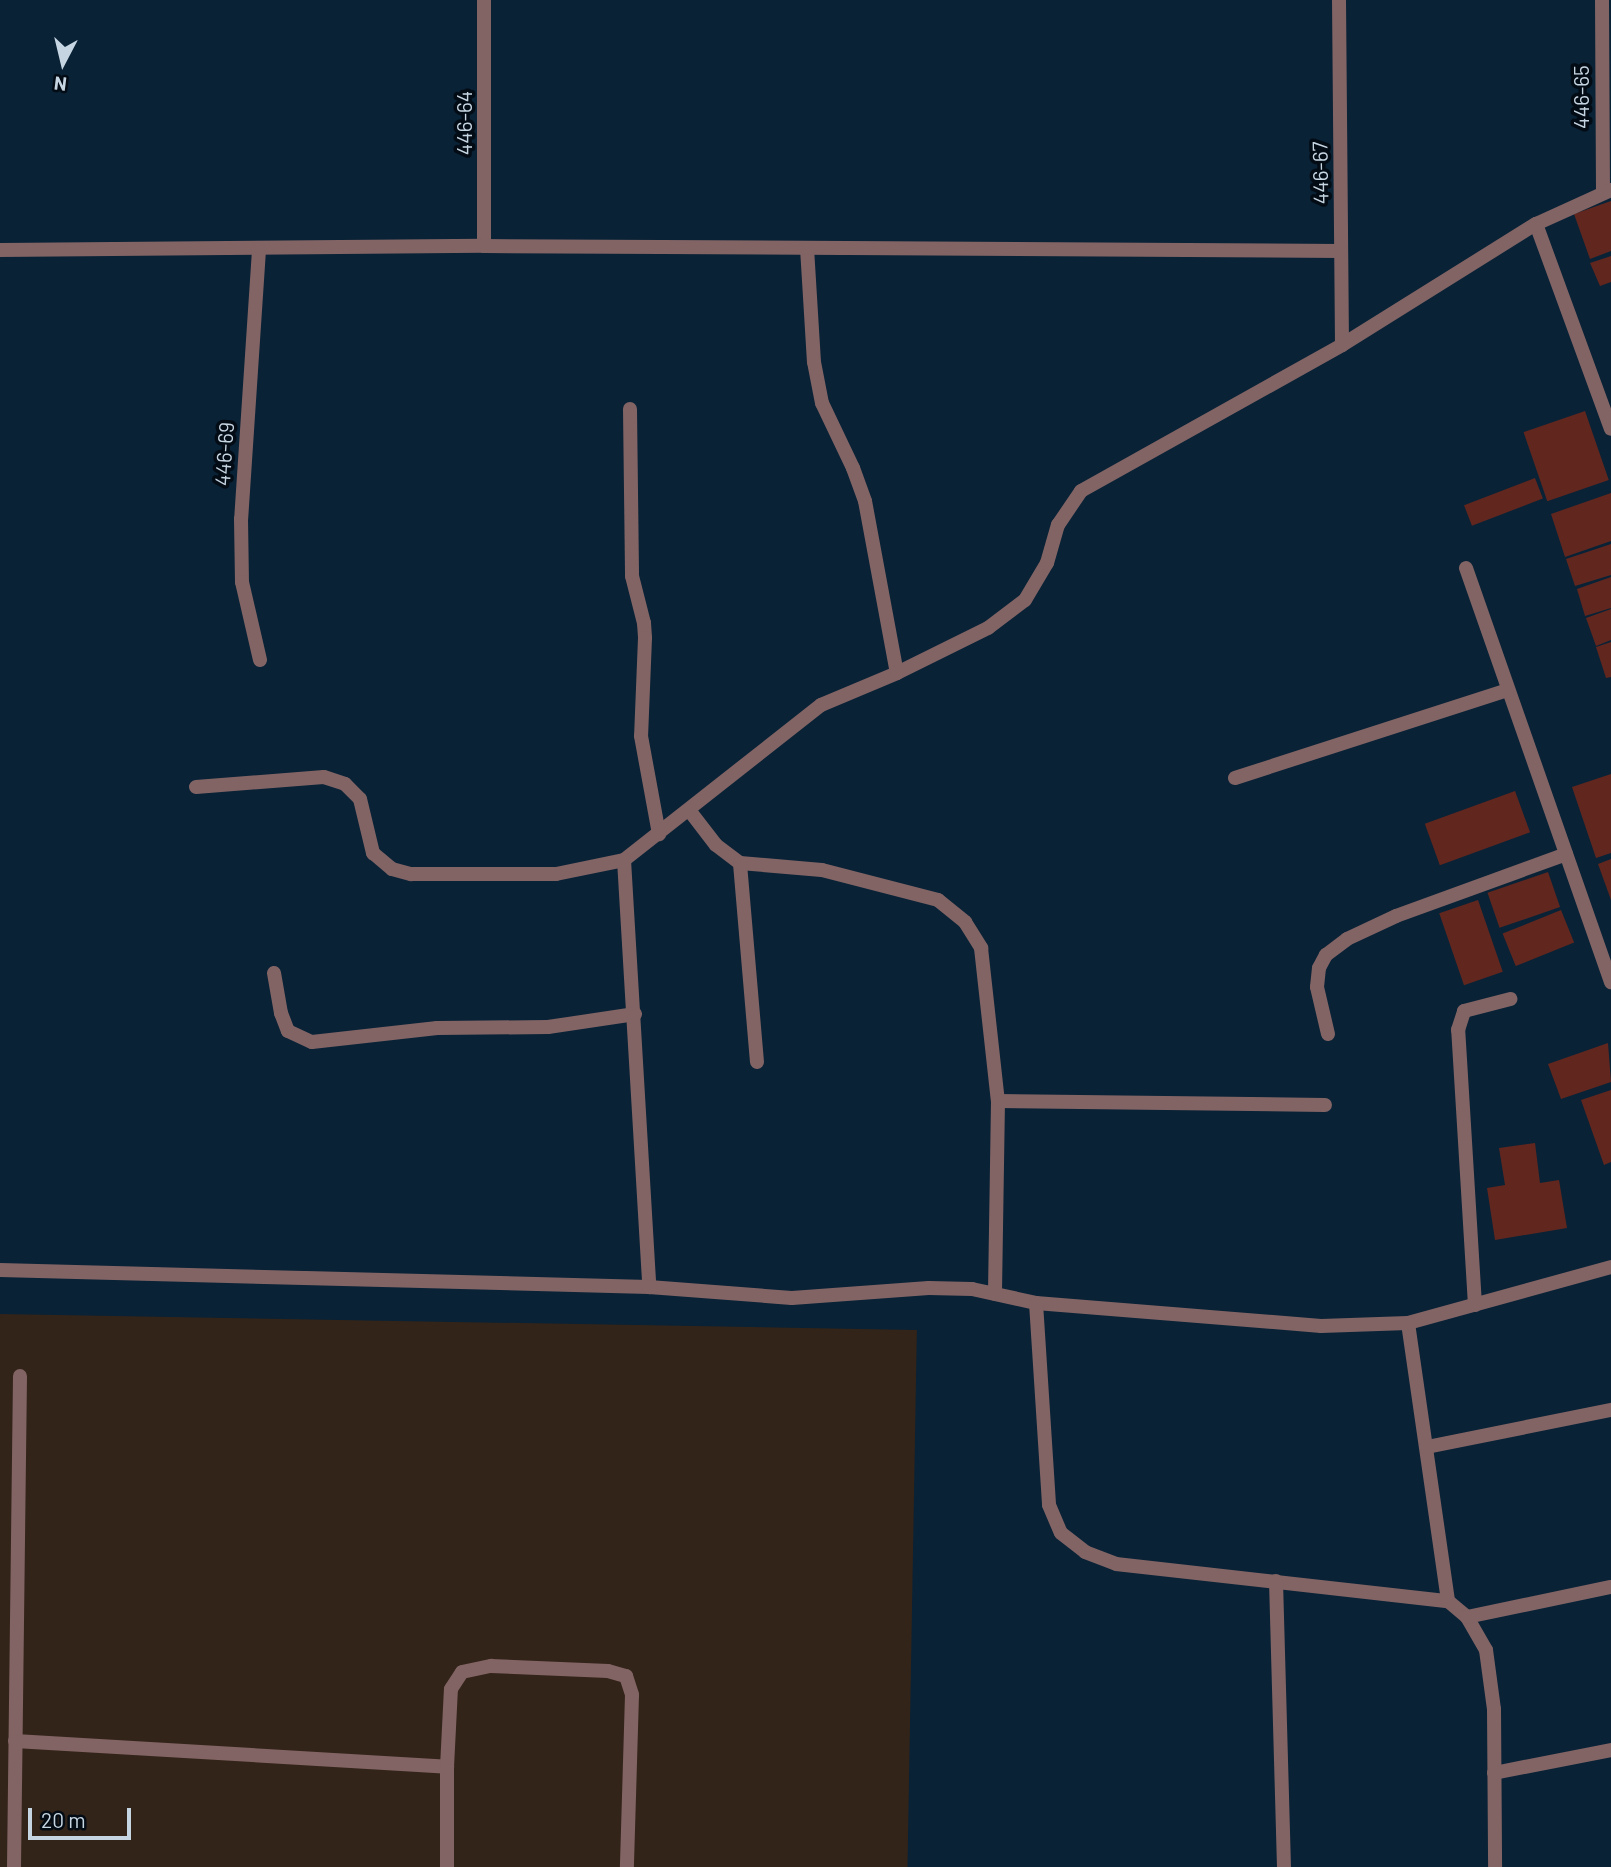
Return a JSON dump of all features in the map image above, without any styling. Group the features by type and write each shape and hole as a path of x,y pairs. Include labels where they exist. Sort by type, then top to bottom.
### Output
{"street":[{"name":"446-64","path":"484,0 484,246"},
{"name":"446-67","path":"1339,0 1342,345"},
{"name":"446-65","path":"1602,0 1607,192"},
{"path":"195,787 324,777 345,784 360,799 373,853 392,869 411,874 556,874 624,860 821,705 897,673 988,628 1025,600 1047,563 1058,524 1081,491 1342,345 1536,224 1607,192"},
{"path":"1536,224 1611,429"},
{"path":"0,250 260,250 484,246 1341,251"},
{"path":"807,248 814,362 822,403 853,468 865,501 897,673"},
{"name":"446-69","path":"260,250 241,519 242,582 260,660"},
{"path":"630,409 632,576 645,631 641,736 659,834"},
{"path":"1466,568 1611,982"},
{"path":"1235,778 1508,690"},
{"path":"689,810 716,845 740,863 835,873 938,900 965,922 981,948 998,1101 995,1294"},
{"path":"1328,1034 1317,987 1319,968 1326,955 1396,916 1566,854"},
{"path":"624,860 649,1287"},
{"path":"740,863 757,1062"},
{"path":"274,973 281,1013 288,1031 312,1042 437,1028 548,1027 635,1014"},
{"path":"1475,1305 1458,1030 1464,1011 1510,999"},
{"path":"998,1101 1325,1105"},
{"path":"0,1270 649,1287 792,1298 929,1288 972,1289 1036,1303 1321,1326 1408,1323 1611,1267"},
{"path":"1036,1303 1049,1505 1061,1533 1085,1552 1116,1564 1448,1601 1467,1617 1486,1650 1494,1709 1495,1867"},
{"path":"1408,1323 1448,1601"},
{"path":"13,1867 20,1376"},
{"path":"1427,1447 1611,1410"},
{"path":"1276,1581 1284,1867"},
{"path":"1467,1617 1611,1587"},
{"path":"447,1867 447,1767 451,1689 462,1672 491,1666 608,1671 626,1676 632,1695 626,1867"},
{"path":"15,1741 447,1767"},
{"path":"1494,1773 1611,1750"}],"shaded area":[{"path":"0,1314 917,1330 907,1867 0,1867"}],"building":[{"path":"1611,201 1611,251 1590,259 1574,214"},
{"path":"1611,256 1611,282 1600,286 1590,263"},
{"path":"1585,411 1609,480 1547,501 1524,432"},
{"path":"1535,478 1543,499 1472,526 1464,505"},
{"path":"1611,493 1611,541 1565,557 1551,514"},
{"path":"1611,544 1611,575 1575,586 1566,559"},
{"path":"1611,577 1611,608 1585,616 1577,589"},
{"path":"1611,609 1611,640 1596,646 1586,618"},
{"path":"1611,642 1611,677 1606,678 1596,647"},
{"path":"1611,774 1611,853 1596,858 1572,787"},
{"path":"1515,791 1530,832 1440,865 1425,824"},
{"path":"1611,859 1611,900 1598,864"},
{"path":"1548,872 1560,907 1500,928 1487,893"},
{"path":"1478,900 1503,972 1464,985 1439,913"},
{"path":"1561,910 1574,942 1516,966 1503,934"},
{"path":"1608,1043 1611,1082 1561,1099 1548,1064"},
{"path":"1611,1090 1611,1162 1604,1165 1581,1100"},
{"path":"1535,1143 1540,1183 1559,1180 1567,1228 1495,1240 1487,1188 1505,1185 1499,1148"}]}
